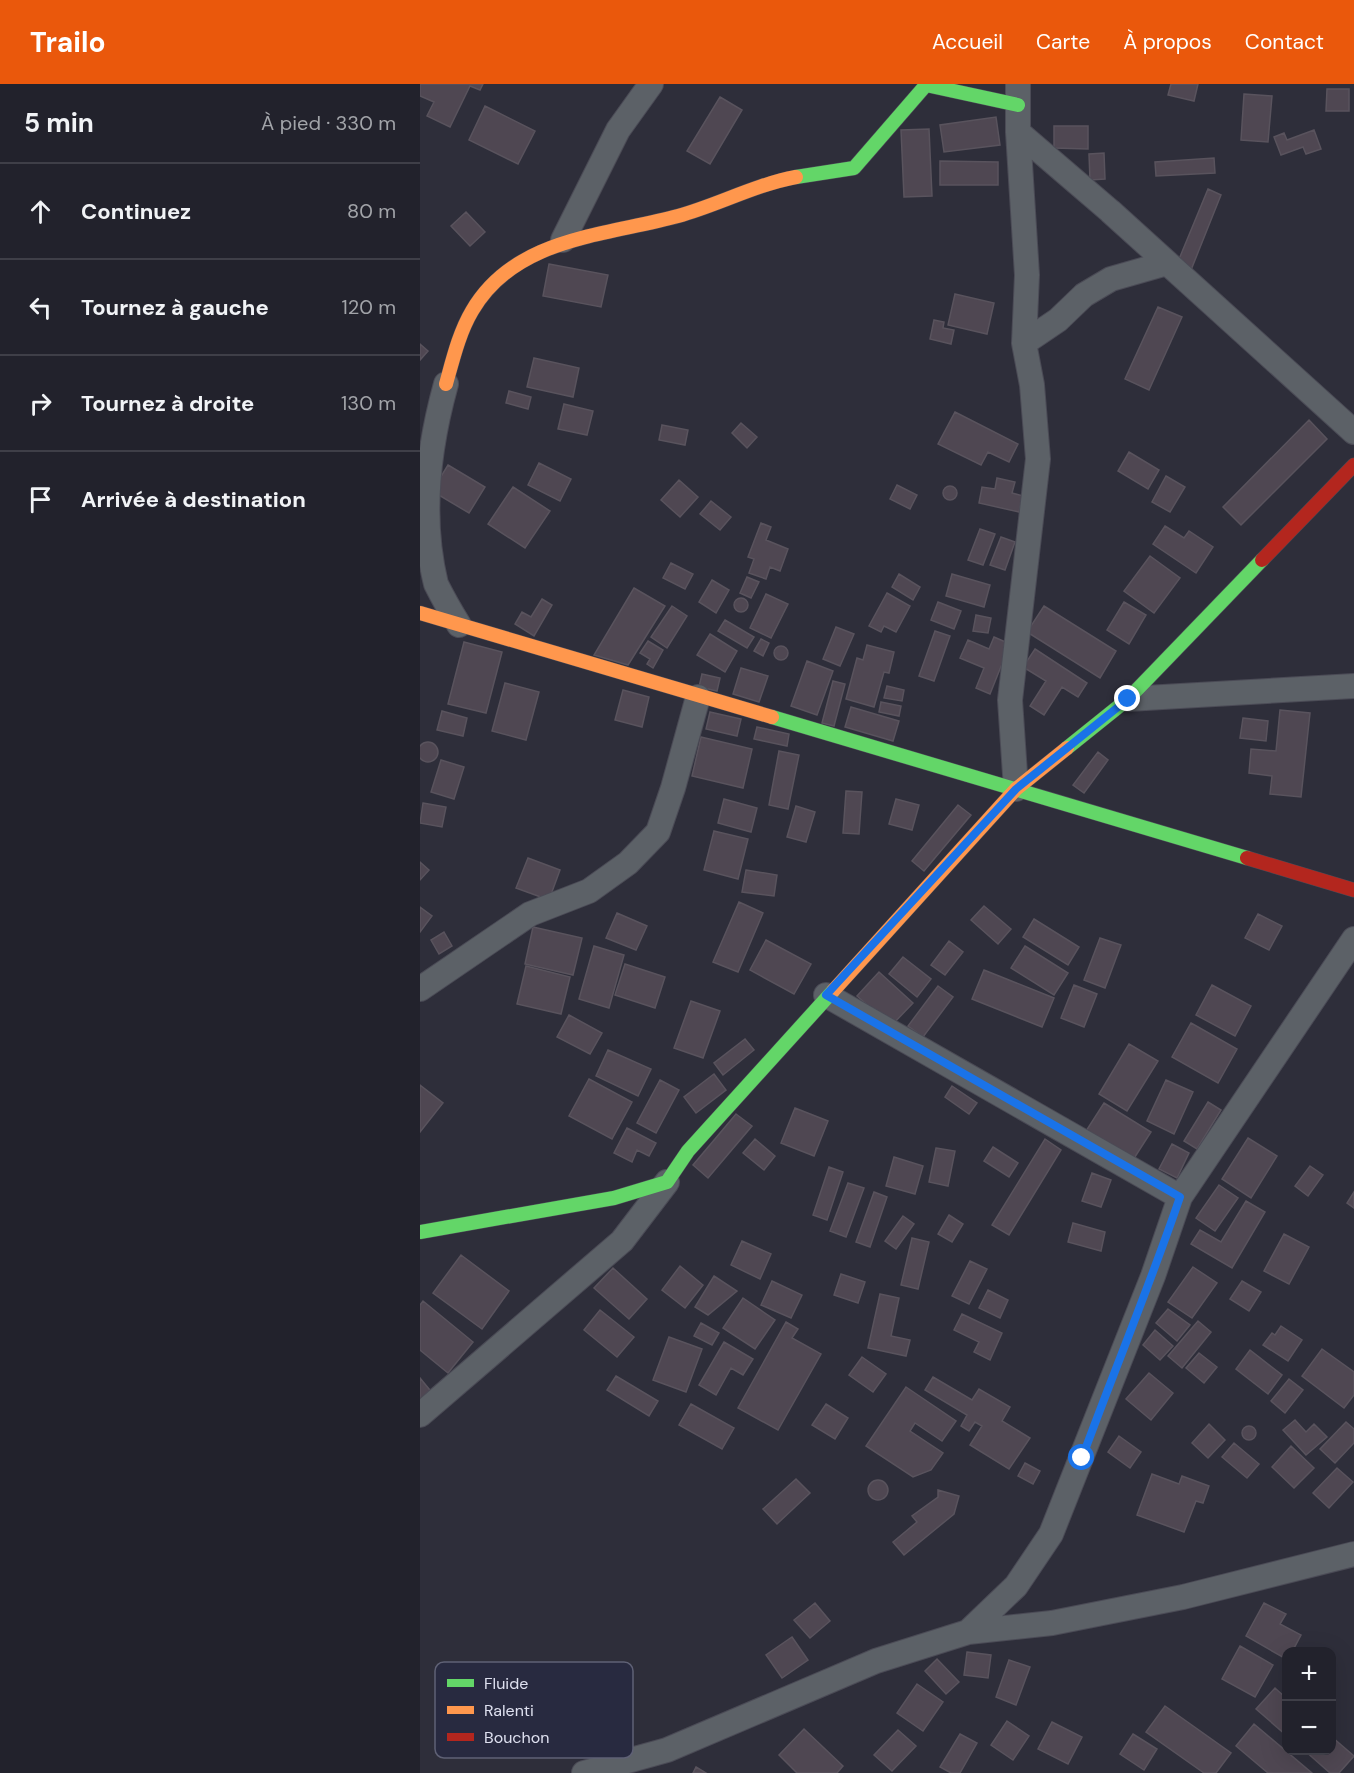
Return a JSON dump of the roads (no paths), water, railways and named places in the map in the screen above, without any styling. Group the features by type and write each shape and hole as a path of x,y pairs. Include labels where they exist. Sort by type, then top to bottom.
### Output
{"street":[{"path":"563,240 618,130 651,84"},
{"path":"459,625 435,582 423,539 420,501 427,457 446,384 476,304 499,278 536,252 563,240 632,224 676,217 756,187 805,175 854,168 925,84 1018,95 1018,132 1027,276 1024,343 1032,385 1038,459 1010,700 1016,789"},
{"path":"1018,132 1354,432"},
{"path":"1024,343 1058,320 1084,296 1111,279 1167,263"},
{"path":"420,1415 622,1241 688,1151 826,995 1016,789 1128,699 1354,465"},
{"path":"420,613 1354,890"},
{"path":"1128,699 1354,686"},
{"path":"420,989 530,914 589,891 628,863 658,832 673,788 698,697"},
{"path":"968,1632 1017,1586 1051,1534 1153,1276 1180,1197 1354,939"},
{"path":"826,995 1180,1197"},
{"path":"420,1232 614,1198 667,1182"},
{"path":"584,1773 667,1749 876,1661 968,1632 1052,1623 1172,1599 1354,1554"}]}
